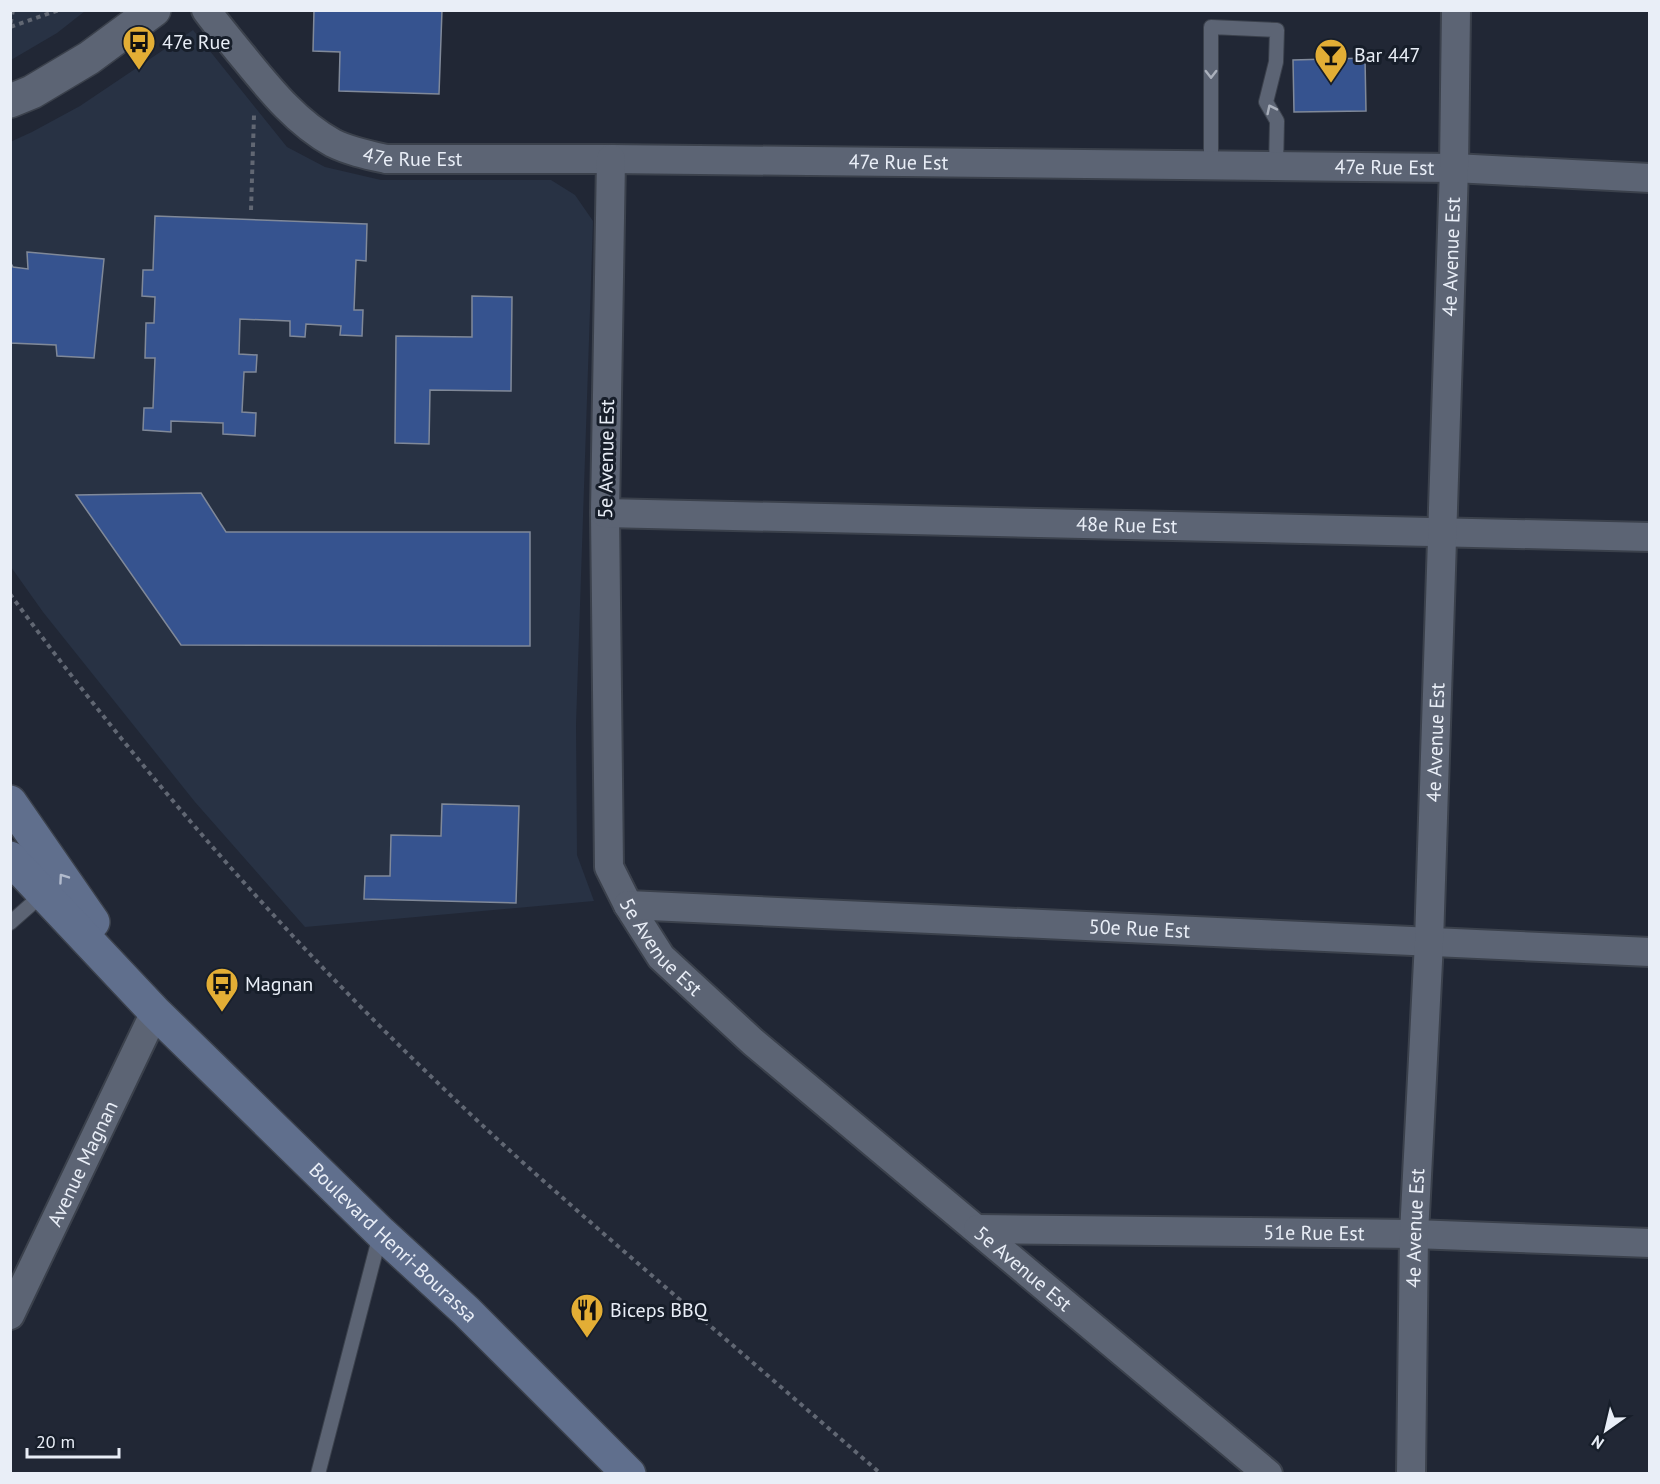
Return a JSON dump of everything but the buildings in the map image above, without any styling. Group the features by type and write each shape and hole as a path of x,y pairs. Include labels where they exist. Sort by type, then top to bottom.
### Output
{"main road":[{"name":"Boulevard Henri-Bourassa","path":"10,802 156,1012"},
{"name":"Boulevard Henri-Bourassa","path":"10,858 156,1012 381,1233 466,1311 621,1471"}],"street":[{"path":"10,101 32,92 89,58 154,10"},
{"name":"47e Rue Est","path":"206,10 255,72 303,123 334,144 386,159 611,159 1454,168 1650,178"},
{"name":"4e Avenue Est","path":"1411,1473 1414,1234 1429,942 1454,168 1456,10"},
{"name":"5e Avenue Est","path":"611,159 605,513 609,867 628,905 662,957 753,1042 1268,1473"},
{"name":"48e Rue Est","path":"605,513 1650,537"},
{"name":"50e Rue Est","path":"628,905 1650,952"},
{"name":"Avenue Magnan","path":"10,1315 156,1012"},
{"name":"51e Rue Est","path":"978,1229 1414,1234 1650,1243"}],"lane":[{"path":"1211,166 1211,27 1277,30 1276,62 1266,102 1277,122 1276,166"},
{"path":"10,923 44,893"},
{"path":"318,1473 381,1233"}],"path":[{"path":"13,10 10,27 59,10"},
{"path":"251,210 255,72"},
{"path":"10,594 195,829 317,962 394,1040 440,1086 552,1189 882,1473"}],"shaded area":[{"path":"11,10 85,11 57,33 11,60"},
{"path":"193,30 287,147 325,167 381,180 551,180 575,195 593,221 576,724 577,855 594,901 305,927 195,802 43,612 11,567 10,142 80,106"}],"place":[{"name":"47e Rue","path":"139,71"},
{"name":"Bar 447","path":"1331,84"},
{"name":"Magnan","path":"222,1013"},
{"name":"Biceps BBQ","path":"587,1339"}]}
